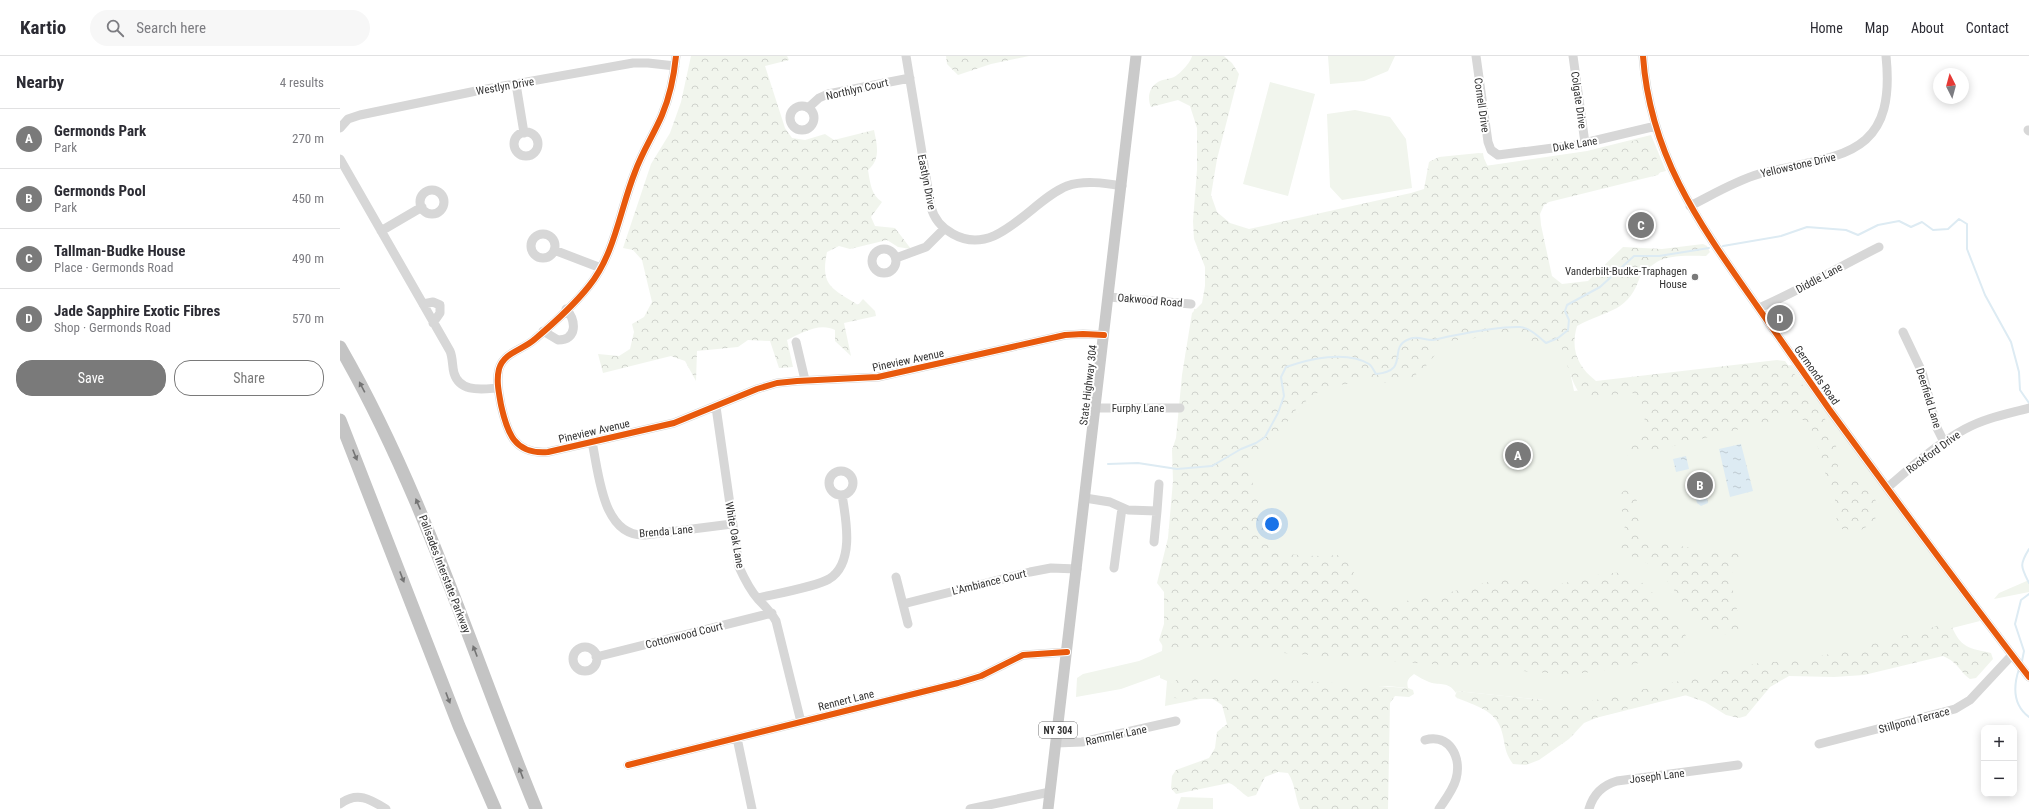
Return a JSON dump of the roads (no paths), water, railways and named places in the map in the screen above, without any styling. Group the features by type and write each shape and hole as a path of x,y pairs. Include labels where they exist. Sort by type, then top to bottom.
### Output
{"highway":[{"name":"Palisades Interstate Parkway","path":"340,347 379,420 412,491 536,809"},
{"path":"340,420 363,474 459,726 495,809"}],"main road":[{"name":"State Highway 304","path":"1048,809 1136,56"}],"street":[{"name":"Pineview Avenue","path":"676,56 664,110 635,170 610,248 601,268 588,288 532,342 511,353 504,360 499,370 498,388 507,428 514,440 524,449 544,452 668,424 716,407 763,387 805,380 872,378 1065,335 1104,335"},
{"name":"Eastlyn Drive","path":"906,56 931,207 936,219 944,228 956,236 967,239 988,238 998,234 1067,186 1087,183 1122,186"},
{"name":"Cornell Drive","path":"1476,56 1488,142 1493,152"},
{"name":"Colgate Drive","path":"1573,56 1585,143"},
{"name":"Germonds Road","path":"1643,56 1648,93 1656,126 1673,173 1708,236 1797,364 1887,488 2029,677"},
{"name":"Yellowstone Drive","path":"1690,206 1754,176 1845,154 1868,138 1878,125 1885,107 1888,86 1886,56"},
{"name":"Westlyn Drive","path":"340,128 348,119 360,114 516,84 633,63 648,62 675,66"},
{"name":"Northlyn Court","path":"808,108 819,98 828,94 910,78"},
{"path":"516,84 524,133"},
{"name":"Duke Lane","path":"1493,152 1504,155 1585,143 1656,126"},
{"path":"340,159 451,354 455,374 460,383 473,389 498,388"},
{"path":"381,231 422,207"},
{"path":"896,258 926,247 944,228"},
{"name":"Diddle Lane","path":"1759,308 1784,297 1825,273 1879,247"},
{"path":"554,250 601,268"},
{"name":"Oakwood Road","path":"1109,297 1191,304"},
{"path":"423,304 433,302 440,305 440,313 433,323"},
{"path":"544,331 558,340 565,339 570,336 574,330 574,323 572,316 566,309"},
{"name":"Deerfield Lane","path":"1903,332 1922,372 1937,428 1944,442"},
{"path":"796,342 805,380"},
{"name":"White Oak Lane","path":"716,407 739,567 744,580 772,613 779,632 802,722"},
{"name":"Furphy Lane","path":"1096,408 1180,408"},
{"name":"Rockford Drive","path":"1887,488 1944,442 1965,428 1990,418 2029,408"},
{"name":"Brenda Lane","path":"592,442 608,509 615,522 625,532 635,535 645,535 732,524"},
{"path":"1154,542 1159,484"},
{"path":"758,598 825,581 835,574 844,557 847,540 842,495"},
{"path":"1085,498 1110,502 1122,508 1157,511"},
{"path":"1114,568 1122,508"},
{"name":"L'Ambiance Court","path":"903,604 1035,571 1060,568 1076,569"},
{"path":"896,577 908,624"},
{"name":"Cottonwood Court","path":"596,656 772,613"},
{"name":"Rennert Lane","path":"628,765 981,676 1023,655 1067,652"},
{"name":"Stillpond Terrace","path":"1819,744 1955,709 1970,700 2012,654"},
{"name":"Rammler Lane","path":"1056,743 1082,742 1176,722"},
{"path":"737,738 752,809"},
{"path":"1425,740 1437,739 1445,742 1451,747 1457,760 1458,769 1455,783 1439,809"},
{"name":"Joseph Lane","path":"1589,809 1599,791 1606,785 1617,781 1738,765"},
{"path":"970,809 1050,792"},
{"path":"340,804 347,799 358,796 369,798 386,809"}],"water":[{"path":"1741,444 1753,491 1730,497 1719,449"},
{"path":"1686,456 1689,469 1676,472 1673,459"},
{"path":"1705,488 1708,503 1701,506 1697,503 1694,491"}],"waterway":[{"path":"1723,246 1781,236 1807,227 1846,230 1858,235 1878,225 1899,221 1911,227 1922,222 1933,230 1948,229 1959,219 1967,224 1967,249 1985,295 2011,342 2019,372 2020,390 2029,403"},
{"path":"1108,464 1138,463 1177,469 1212,466 1265,437 1278,413 1284,396 1281,377 1286,367 1305,361 1328,357 1350,357 1369,364 1376,374 1393,369 1396,364 1399,349 1407,340 1417,338 1433,340 1504,327 1520,327 1527,329 1546,343 1558,338 1568,330 1569,320 1565,311 1567,305 1600,287 1634,256 1659,256 1709,248"},
{"path":"2029,549 2022,563 2024,573 2029,583"},
{"path":"2022,661 2024,651 2015,624 2021,600 2029,594"},
{"path":"2019,669 2015,689 2017,701 2029,717"}],"place":[{"name":"Tallman-Budke House","path":"1641,225"},
{"name":"Vanderbilt-Budke-Traphagen House","path":"1695,277"},
{"name":"Jade Sapphire Exotic Fibres","path":"1780,318"},
{"name":"Germonds Park","path":"1518,455"},
{"name":"Germonds Pool","path":"1700,485"}]}
